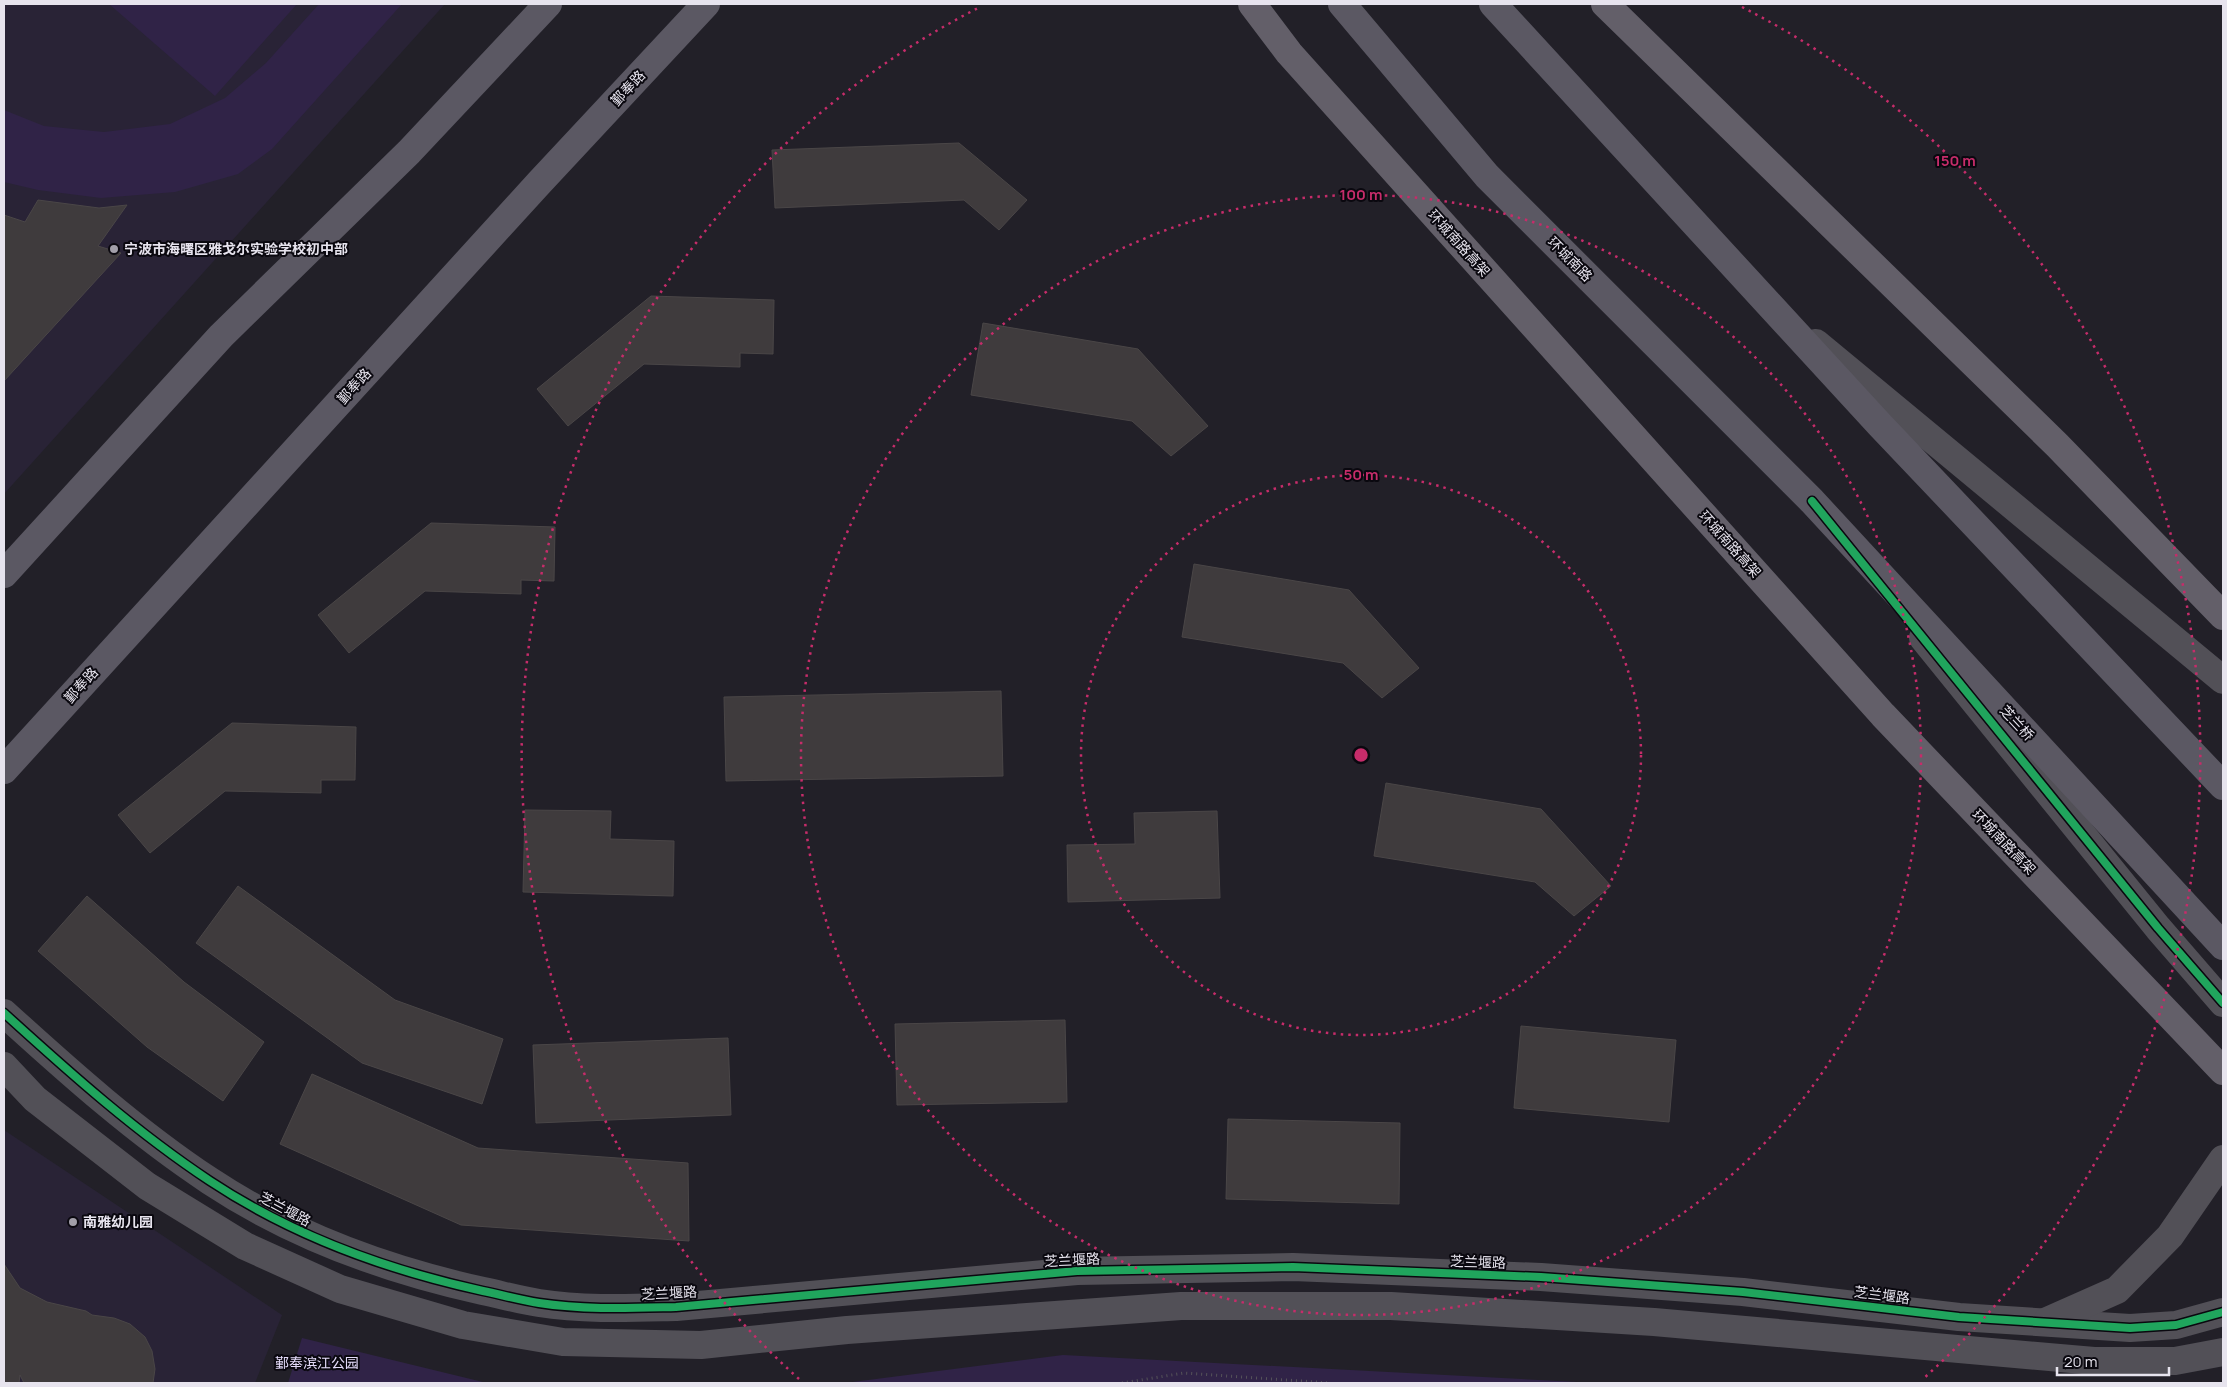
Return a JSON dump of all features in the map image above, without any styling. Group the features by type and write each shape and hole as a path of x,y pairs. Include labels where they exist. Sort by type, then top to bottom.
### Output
{"highway":[{"name":"环城南路高架","path":"1252,4 1289,53 1883,715 2223,1071"},
{"path":"1605,4 2057,445 2223,616"}],"main road":[{"path":"4,574 221,336 409,152 548,4"},
{"name":"鄞奉路","path":"4,770 538,183 706,4"},
{"name":"环城南路","path":"1342,4 1487,176 1812,501"},
{"path":"1493,4 1880,425 2223,786"},
{"name":"芝兰桥","path":"1812,501 2223,946"}],"street":[{"path":"1761,297 2223,680"},
{"path":"1812,501 2158,928 2223,1003"},
{"name":"芝兰堰路","path":"4,1013 97,1097 210,1181 292,1229 372,1260 447,1283 539,1303 618,1308 676,1307 1077,1271 1293,1267 1541,1277 1695,1288 1959,1317 2130,1328 2176,1325 2223,1312"},
{"path":"4,1066 35,1099 147,1186 245,1246 340,1289 463,1325 563,1342 702,1345 857,1329 1181,1306 1391,1306 1654,1322 2094,1361 2175,1361 2223,1352"},
{"path":"2044,1323 2117,1290 2170,1236 2223,1159"}],"path":[{"path":"1122,1383 1184,1373 1330,1383"}],"shaded area":[{"name":"宁波市海曙区雅戈尔实验学校初中部","path":"4,4 445,4 4,494"},
{"name":"南雅幼儿园","path":"4,1130 282,1315 255,1383 4,1383"}],"green space":[{"path":"109,4 297,4 215,96"},
{"path":"319,4 402,4 272,149 238,174 175,192 101,198 38,190 4,182 4,110 44,126 104,132 170,124 225,98 266,63"},
{"name":"鄞奉滨江公园","path":"302,1338 487,1383 288,1383"},
{"path":"1063,1355 1596,1383 845,1383"}],"building":[{"path":"959,143 1027,200 999,230 964,200 775,208 772,150"},
{"path":"38,200 99,208 127,205 98,246 121,253 4,381 4,215 25,222"},
{"path":"651,296 774,300 773,354 740,353 740,367 644,364 568,426 537,389"},
{"path":"983,323 1138,349 1208,426 1171,456 1132,421 971,395"},
{"path":"431,523 555,527 554,581 521,580 521,594 425,591 349,653 318,615"},
{"path":"1194,564 1349,590 1419,668 1382,698 1343,663 1182,637"},
{"path":"1001,691 1003,776 726,781 724,697"},
{"path":"232,723 356,727 355,780 321,780 321,793 225,791 150,853 118,815"},
{"path":"1386,783 1541,809 1611,886 1574,916 1535,882 1374,856"},
{"path":"525,810 611,811 610,839 674,841 673,896 523,892"},
{"path":"1217,811 1220,898 1068,902 1067,845 1135,844 1134,813"},
{"path":"238,886 395,1000 503,1039 482,1104 362,1063 196,943"},
{"path":"87,896 184,982 264,1042 223,1101 147,1047 38,951"},
{"path":"1065,1020 1067,1102 897,1105 895,1024"},
{"path":"1521,1026 1676,1040 1669,1122 1514,1108"},
{"path":"728,1038 731,1115 536,1123 533,1045"},
{"path":"312,1074 478,1148 688,1163 689,1241 461,1225 280,1144"},
{"path":"1228,1119 1400,1123 1399,1204 1226,1199"},
{"path":"4,1264 20,1288 47,1302 86,1311 92,1315 114,1318 130,1324 145,1337 152,1351 155,1369 153,1383 24,1383 20,1375 19,1383 4,1383"}],"cycle path":[{"path":"1812,501 2158,928 2223,1003"},
{"path":"4,1013 79,1080 156,1143 242,1201 308,1234 376,1261 412,1273 539,1303 590,1308 676,1307 1077,1271 1293,1267 1541,1277 1743,1292 1959,1317 2130,1328 2176,1325 2223,1312"}],"place":[{"name":"宁波市海曙区雅戈尔实验学校初中部","path":"114,249"},
{"name":"南雅幼儿园","path":"73,1222"}]}
